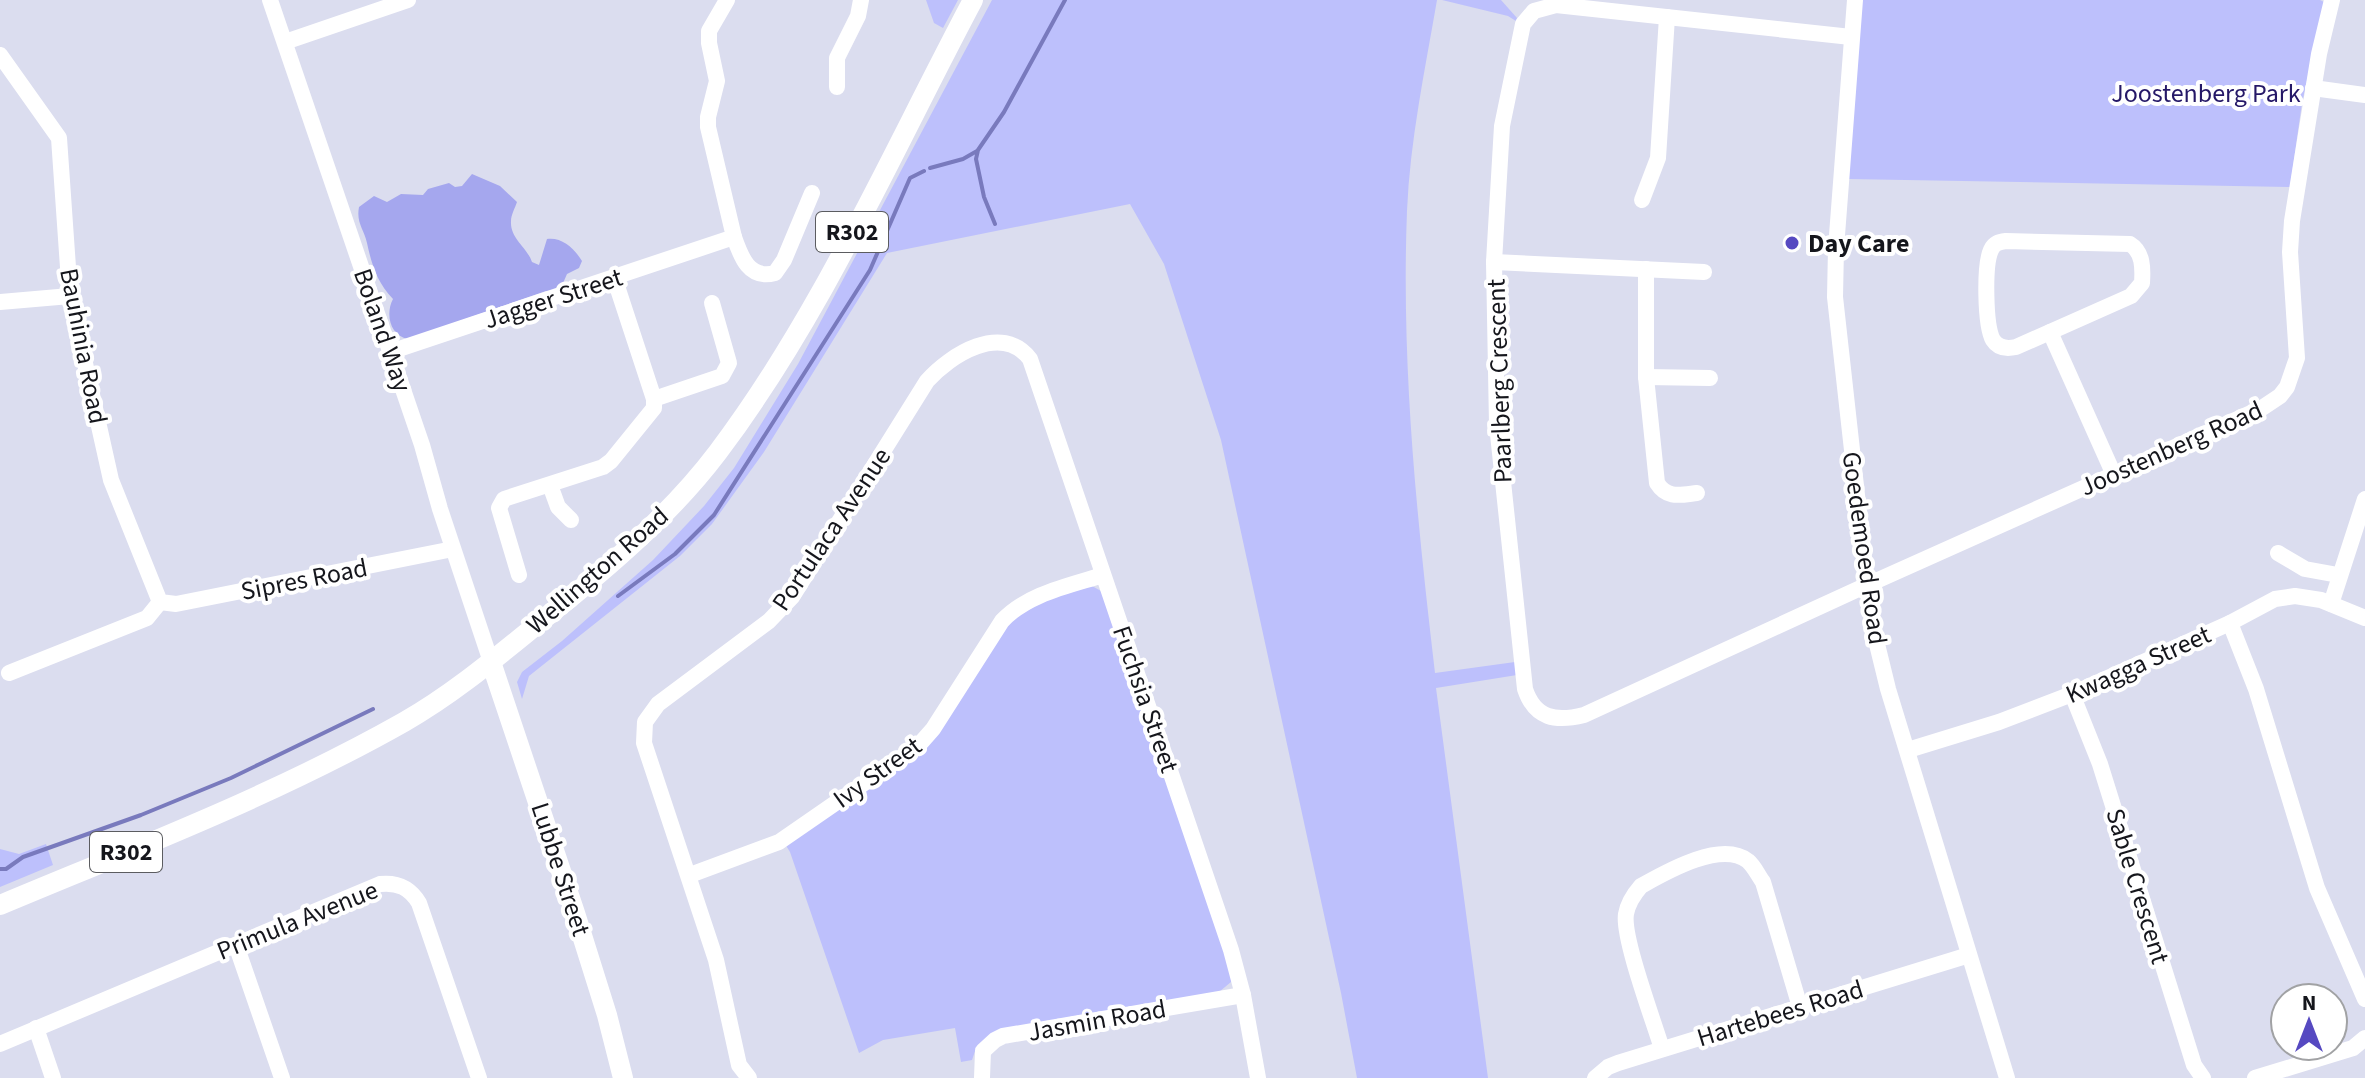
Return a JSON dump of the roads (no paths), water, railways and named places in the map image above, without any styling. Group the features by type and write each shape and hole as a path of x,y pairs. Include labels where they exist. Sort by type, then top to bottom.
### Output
{"main road":[{"name":"Wellington Road","path":"0,905 308,772 406,721 491,662 654,524 716,455 775,372 973,0"},
{"name":"Lubbe Street","path":"491,662 549,832 607,1015 623,1078"}],"street":[{"name":"Boland Way","path":"270,0 422,445 491,662"},
{"path":"285,42 408,0"},
{"path":"727,0 709,31 717,81 708,127 734,237 748,267 761,275 775,273 784,260 812,193"},
{"path":"837,87 837,58 858,16 861,0"},
{"name":"Goedemoed Road","path":"1855,0 1835,297 1867,585 1876,640 2007,1078"},
{"name":"Joostenberg Road","path":"1867,585 2262,408 2280,396 2292,378 2297,358 2290,234 2313,88 2332,0"},
{"name":"Paarlberg Crescent","path":"1851,37 1548,5 1534,11 1526,19 1521,29 1502,126 1494,262 1496,399 1525,689 1535,710 1556,720 1584,715 1867,585"},
{"path":"1642,200 1658,158 1667,17"},
{"name":"Bauhinia Road","path":"0,55 59,138 70,296 111,480 158,600"},
{"path":"2313,88 2365,95"},
{"name":"Jagger Street","path":"390,352 734,237"},
{"path":"2006,241 2126,244 2137,249 2141,256 2142,278 2136,292 2050,332 2011,349 2000,347 1993,339 1986,295 1989,255 1995,244 2006,241"},
{"path":"1494,262 1704,272"},
{"path":"1646,269 1646,377 1657,483 1663,492 1673,496 1697,493"},
{"path":"519,575 499,508 500,502 603,467 652,414 654,399 614,277"},
{"path":"0,302 70,296"},
{"path":"654,399 722,376 727,370 729,363 712,303"},
{"path":"2050,332 2114,475"},
{"name":"Fuchsia Street","path":"1000,341 1014,344 1030,359 1219,912 1243,995 1258,1078"},
{"name":"Portulaca Avenue","path":"749,1078 739,1065 716,960 644,743 645,722 673,691 769,621 786,604 927,381 939,367 961,354 1000,341"},
{"path":"1646,377 1710,378"},
{"path":"550,485 558,507 571,520"},
{"path":"2331,604 2365,499"},
{"name":"Sipres Road","path":"158,600 176,604 453,549"},
{"path":"2278,553 2305,569 2338,575"},
{"name":"Ivy Street","path":"690,875 779,842 910,752 933,729 1002,621 1013,609 1025,601 1103,575"},
{"name":"Kwagga Street","path":"1908,750 1999,722 2072,694 2230,623 2275,599 2295,596 2331,604 2365,618"},
{"path":"9,673 147,618 158,600"},
{"path":"2230,623 2256,689 2317,888 2365,999"},
{"name":"Sable Crescent","path":"2072,694 2100,764 2194,1065 2203,1078"},
{"path":"1662,1049 1627,937 1626,915 1634,894 1641,886 1705,857 1730,854 1750,862 1763,882 1800,1007"},
{"name":"Primula Avenue","path":"0,1044 380,884 393,883 406,888 419,903 479,1078"},
{"path":"236,945 282,1078"},
{"name":"Hartebees Road","path":"1595,1078 1608,1067 1662,1049 1969,955"},
{"name":"Jasmin Road","path":"982,1078 983,1051 1003,1036 1243,995"},
{"path":"36,1028 53,1078"},
{"path":"2255,1078 2353,1048 2365,1038"}],"waterway":[{"path":"995,224 984,197 976,159 978,150 1004,112 1065,0"},
{"path":"930,168 963,159 977,151"},
{"path":"618,596 675,554 714,515 870,270 910,178 924,171"},
{"path":"0,869 6,869 23,857 141,815 231,778 373,709"}],"place":[{"name":"Day Care","path":"1792,243"}],"park label":[{"name":"Joostenberg Park","path":"2206,93"}]}
